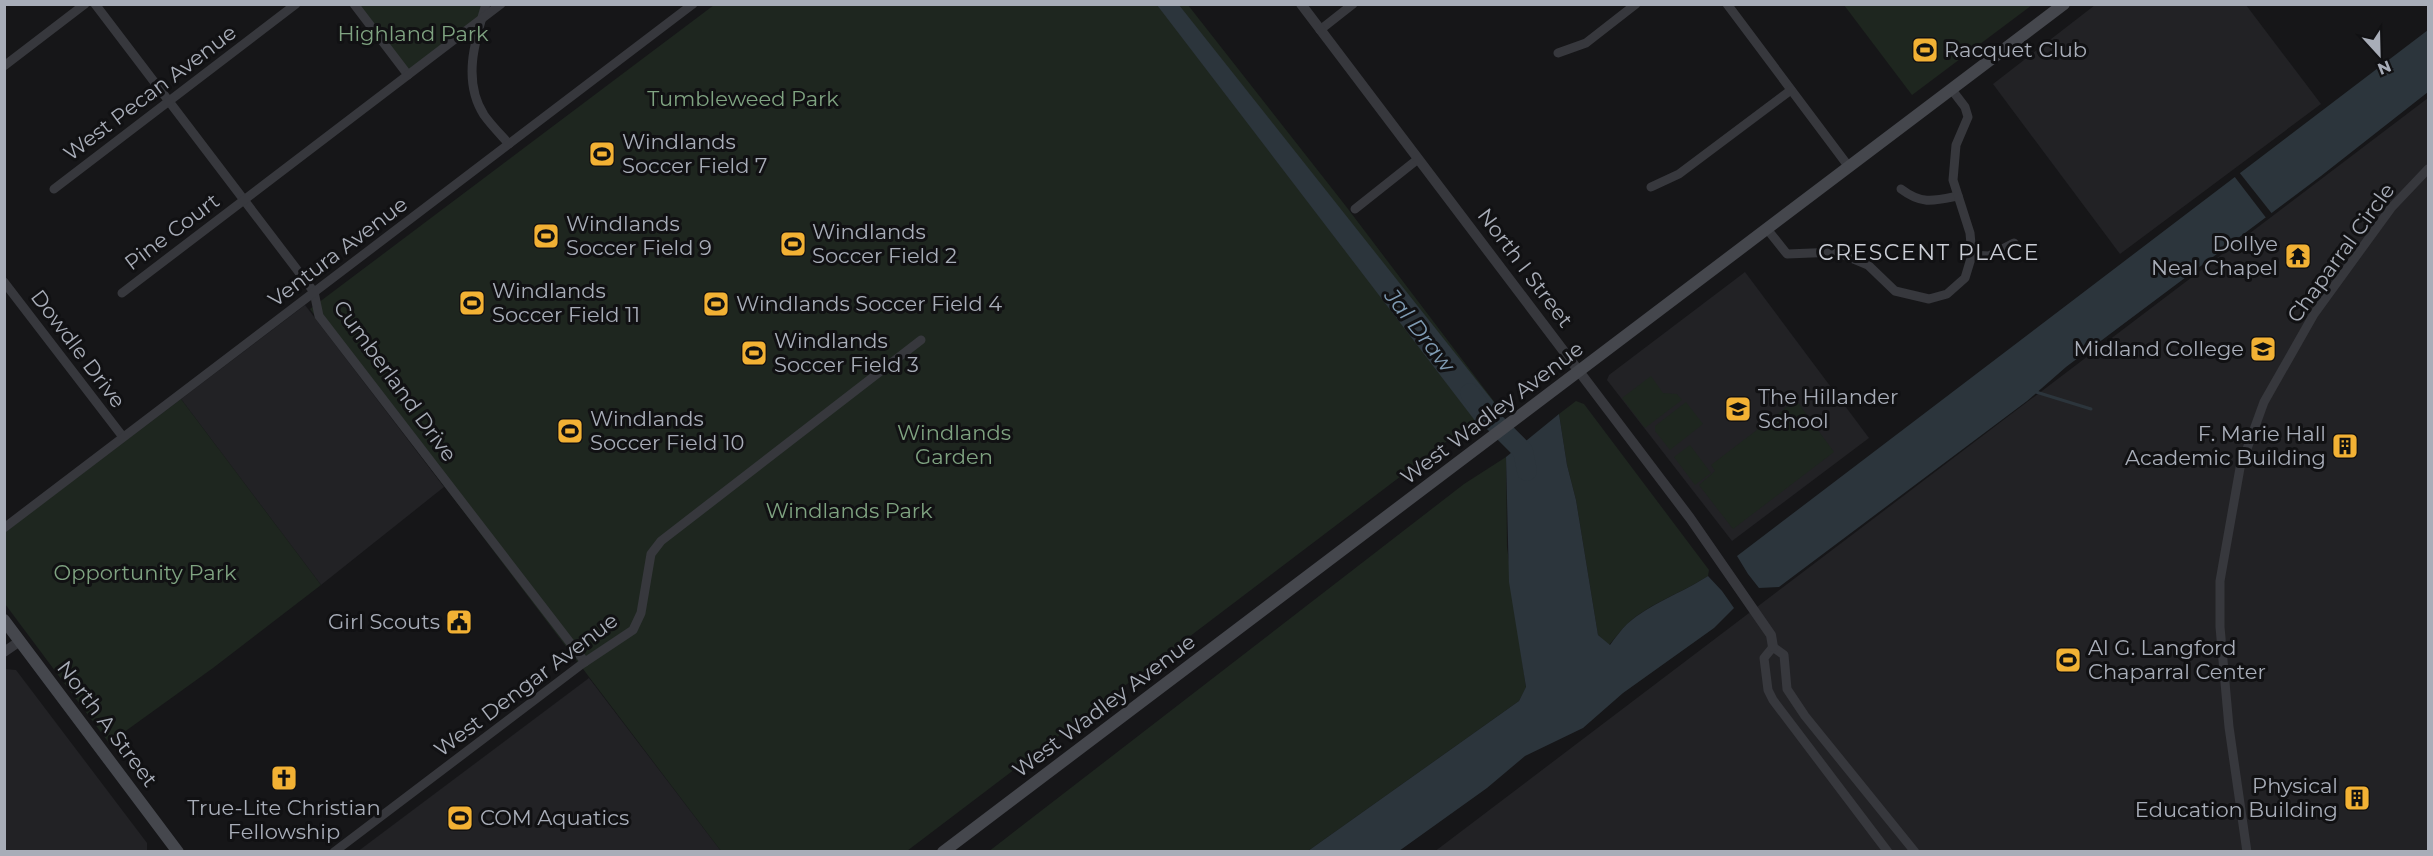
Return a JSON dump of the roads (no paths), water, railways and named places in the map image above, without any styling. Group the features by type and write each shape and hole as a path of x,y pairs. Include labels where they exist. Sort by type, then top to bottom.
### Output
{"main road":[{"name":"West Wadley Avenue","path":"943,852 2064,4"},
{"name":"North A Street","path":"4,620 178,852"}],"street":[{"path":"4,66 85,4"},
{"name":"Cumberland Drive","path":"95,4 314,292 319,316 585,662"},
{"name":"West Pecan Avenue","path":"54,189 296,4"},
{"path":"354,4 408,75"},
{"path":"486,4 472,51 473,89 484,114 508,144"},
{"name":"Pine Court","path":"122,293 501,4"},
{"name":"Ventura Avenue","path":"4,528 693,4"},
{"name":"North I Street","path":"1301,4 1690,518 1771,635 1773,647"},
{"path":"1320,30 1353,4"},
{"path":"1558,53 1586,43 1636,4"},
{"path":"1727,4 1849,167"},
{"path":"1650,187 1679,174 1791,90"},
{"path":"1767,229 1787,254 1837,252 1868,265 1895,291 1929,299 1947,294 1965,278 1972,255 1970,233 1953,180 1956,145 1968,117 1965,107 1952,90"},
{"path":"1355,209 1418,159"},
{"name":"Chaparral Circle","path":"2247,852 2229,727 2220,627 2220,580 2240,468 2264,402 2314,314 2391,208 2428,169"},
{"path":"1901,189 1914,199 1934,201 1958,196"},
{"path":"1972,255 1989,256 2014,243"},
{"name":"Dowdle Drive","path":"4,282 123,437"},
{"name":"West Dengar Avenue","path":"334,852 585,662 633,630 640,613 651,554 661,541 921,340"},
{"path":"4,652 20,641"},
{"path":"1888,852 1773,700 1768,690 1764,658 1773,647 1784,655 1787,689 1804,716 1915,852"},
{"path":"1860,814 1876,804"}],"water":[{"path":"1157,5 1179,5 1497,406 1476,422"},
{"path":"2428,30 2428,92 2321,176 2066,367 2027,401 1779,587 1759,588 1737,556"},
{"path":"1559,414 1598,635 1610,645 1625,626 1636,617 1708,576 1734,608 1714,628 1623,693 1583,728 1525,756 1487,788 1399,851 1308,851 1519,701 1526,687 1509,582 1506,457"}],"waterway":[{"path":"2036,392 2091,409"},
{"name":"Jal Draw","path":"1470,393 1483,411 1523,451 1527,471"}],"place":[{"name":"Racquet Club","path":"1925,50"},
{"name":"Windlands Soccer Field 7","path":"602,154"},
{"name":"Windlands Soccer Field 9","path":"546,236"},
{"name":"Windlands Soccer Field 2","path":"793,244"},
{"name":"Dollye Neal Chapel","path":"2298,256"},
{"name":"Windlands Soccer Field 11","path":"472,303"},
{"name":"Windlands Soccer Field 4","path":"716,304"},
{"name":"Midland College","path":"2263,349"},
{"name":"Windlands Soccer Field 3","path":"754,353"},
{"name":"The Hillander School","path":"1738,409"},
{"name":"Windlands Soccer Field 10","path":"570,431"},
{"name":"F. Marie Hall Academic Building","path":"2345,446"},
{"name":"Girl Scouts","path":"459,622"},
{"name":"Al G. Langford Chaparral Center","path":"2068,660"},
{"name":"True-Lite Christian Fellowship","path":"284,778"},
{"name":"Physical Education Building","path":"2357,798"},
{"name":"COM Aquatics","path":"460,818"}],"district":[{"name":"CRESCENT PLACE","path":"1929,252"}],"park label":[{"name":"Highland Park","path":"413,34"},
{"name":"Tumbleweed Park","path":"743,99"},
{"name":"Windlands Garden","path":"954,445"},
{"name":"Windlands Park","path":"849,511"},
{"name":"Opportunity Park","path":"145,573"}]}
